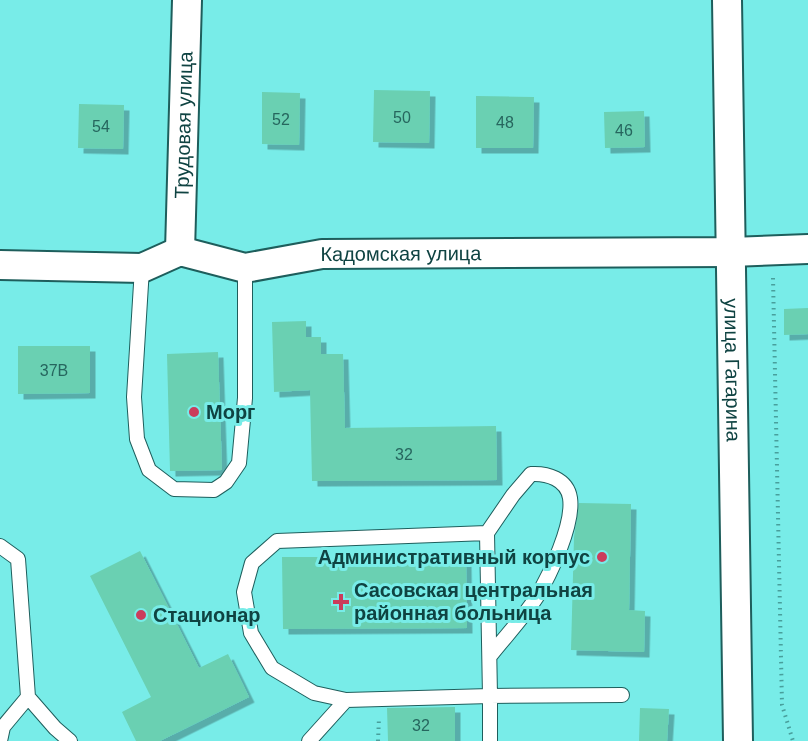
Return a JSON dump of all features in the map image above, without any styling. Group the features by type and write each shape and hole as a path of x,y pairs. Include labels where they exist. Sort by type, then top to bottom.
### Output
{"street":[{"name":"Трудовая улица","path":"180,251 187,0"},
{"name":"улица Гагарина","path":"727,0 738,741"},
{"name":"Кадомская улица","path":"180,251 245,268 322,254 731,252 808,249"},
{"path":"0,266 142,268 180,251"}],"lane":[{"path":"142,268 134,397 137,439 149,470 174,489 214,490 226,482 239,463 245,398 245,268"},
{"path":"490,656 535,599 557,558 570,512 570,496 562,482 545,473 531,474 513,495 487,533 490,741"},
{"path":"487,533 277,541 252,563 244,592 251,633 272,668 314,693 346,700 622,695"},
{"path":"0,546 18,559 28,697 55,728 70,741"},
{"path":"1,733 28,697"},
{"path":"309,741 346,700"}],"path":[{"path":"772,250 782,705 794,741"}],"building":[{"path":"374,90 430,91 429,143 373,142"},
{"path":"262,92 300,93 299,145 262,144"},
{"path":"476,96 534,97 533,148 476,148"},
{"path":"79,104 124,105 123,149 78,148"},
{"path":"644,111 645,147 605,148 604,112"},
{"path":"808,308 808,334 784,335 784,309"},
{"path":"306,321 306,337 321,337 321,354 343,354 345,428 496,426 497,480 312,481 310,390 274,392 272,322"},
{"path":"18,346 90,346 90,393 18,394"},
{"name":"Морг","path":"218,352 222,470 170,471 167,354"},
{"name":"Административный корпус","path":"579,503 631,504 629,610 645,611 644,652 571,650 574,537"},
{"name":"Стационар","path":"140,551 199,668 228,654 249,697 160,741 136,741 122,712 151,697 90,576"},
{"path":"282,557 466,557 467,628 283,629"},
{"path":"455,707 455,741 388,741 387,708"},
{"path":"640,708 669,709 667,741 639,741"}],"place":[{"name":"Морг","path":"194,412"},
{"name":"Административный корпус","path":"602,557"},
{"name":"Сасовская центральная районная больница","path":"341,602"},
{"name":"Стационар","path":"141,615"}]}
